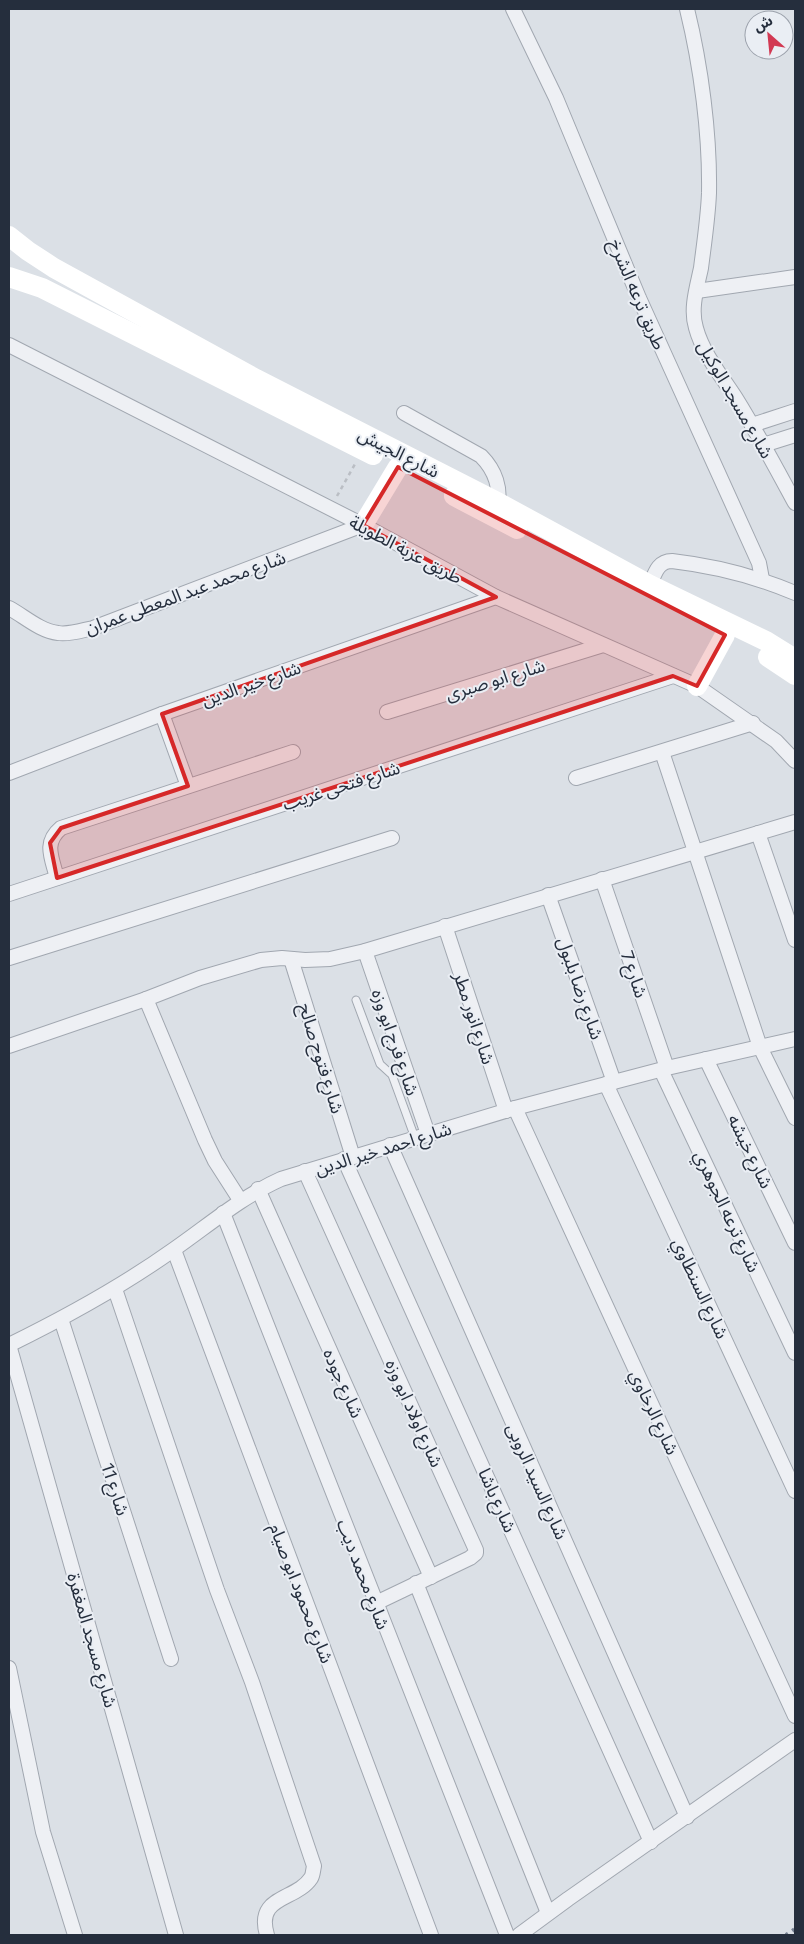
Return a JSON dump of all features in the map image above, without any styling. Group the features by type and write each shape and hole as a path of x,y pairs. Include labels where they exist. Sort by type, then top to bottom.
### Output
{"main road":[{"name":"شارع الجيش","path":"9,236 54,268 725,635 759,651 795,675"},
{"name":"شارع الجيش","path":"9,277 42,288 398,467 497,510 766,641 795,659"},
{"path":"363,526 398,467"},
{"path":"697,686 725,635"}],"street":[{"name":"طريق ترعه الشرخ","path":"513,9 556,98 638,298 759,564 762,579"},
{"name":"شارع مسجد الوكيل","path":"687,9 702,89 708,158 709,194 693,309 696,328 703,345 752,425 795,503"},
{"path":"697,290 795,277"},
{"name":"طريق عزبة الطويلة","path":"9,345 363,526 496,597 697,686 776,741 795,761"},
{"path":"752,425 795,411"},
{"path":"404,413 481,456 489,464 495,473 497,510"},
{"path":"763,445 795,435"},
{"name":"شارع محمد عبد المعطى عمران","path":"9,608 43,629 59,634 77,632 93,628 363,526"},
{"path":"650,585 658,566 666,561 727,570 762,579 795,593"},
{"name":"شارع خير الدين","path":"9,773 162,714 496,597"},
{"name":"شارع ابو صبرى","path":"387,712 603,645"},
{"name":"شارع فتحى غريب","path":"9,894 673,676"},
{"path":"162,714 188,786"},
{"path":"576,778 753,724"},
{"path":"57,878 50,843 52,835 61,828 292,752"},
{"path":"662,752 760,1047 795,1118"},
{"path":"9,1046 146,999 200,978 244,965 262,960 330,959 365,951 795,822"},
{"path":"758,833 795,940"},
{"path":"9,958 392,838"},
{"name":"شارع 7","path":"602,879 664,1069"},
{"name":"شارع رضا بلبول","path":"548,895 610,1083"},
{"name":"شارع انور مطر","path":"445,926 510,1109"},
{"name":"شارع فرج ابو وزه","path":"365,951 421,1136"},
{"name":"شارع فتوح صالح","path":"291,959 348,1158"},
{"path":"146,999 205,1140 215,1161 240,1200"},
{"name":"شارع احمد خير الدين","path":"9,1345 115,1289 174,1250 240,1200 258,1189 281,1179 510,1109 664,1069 795,1039"},
{"name":"شارع خيشه","path":"706,1059 795,1243"},
{"name":"شارع ترعه الجوهري","path":"664,1069 795,1353"},
{"name":"شارع السنطاوي","path":"610,1083 795,1491"},
{"name":"شارع الرخاوي","path":"510,1109 795,1716"},
{"name":"شارع السيد الروبى","path":"390,1145 687,1817"},
{"name":"شارع باشا","path":"348,1158 652,1842"},
{"name":"شارع اولاد ابو وزه","path":"305,1171 475,1546 476,1553 474,1556 376,1603"},
{"name":"شارع جوده","path":"258,1189 431,1576"},
{"name":"شارع محمد ديب","path":"223,1213 507,1935"},
{"name":"شارع محمود ابو صيام","path":"174,1250 431,1935"},
{"path":"115,1289 217,1590 252,1682 314,1866 312,1877 306,1883 268,1909 264,1918 267,1935"},
{"name":"شارع 11","path":"61,1319 171,1660"},
{"name":"شارع مسجد المغفرة","path":"9,1345 176,1935"},
{"path":"416,1583 548,1914"},
{"path":"9,1668 43,1832 75,1935"},
{"path":"519,1935 795,1740"}],"lane":[{"path":"356,1000 380,1064 392,1075 421,1136"}],"path":[{"path":"330,509 362,449"}],"highlighted area":[{"path":"398,467 725,635 697,686 673,676 57,878 50,843 61,828 188,786 162,714 496,597 363,525"}],"railway":[{"path":"786,1935 795,1929"}]}
